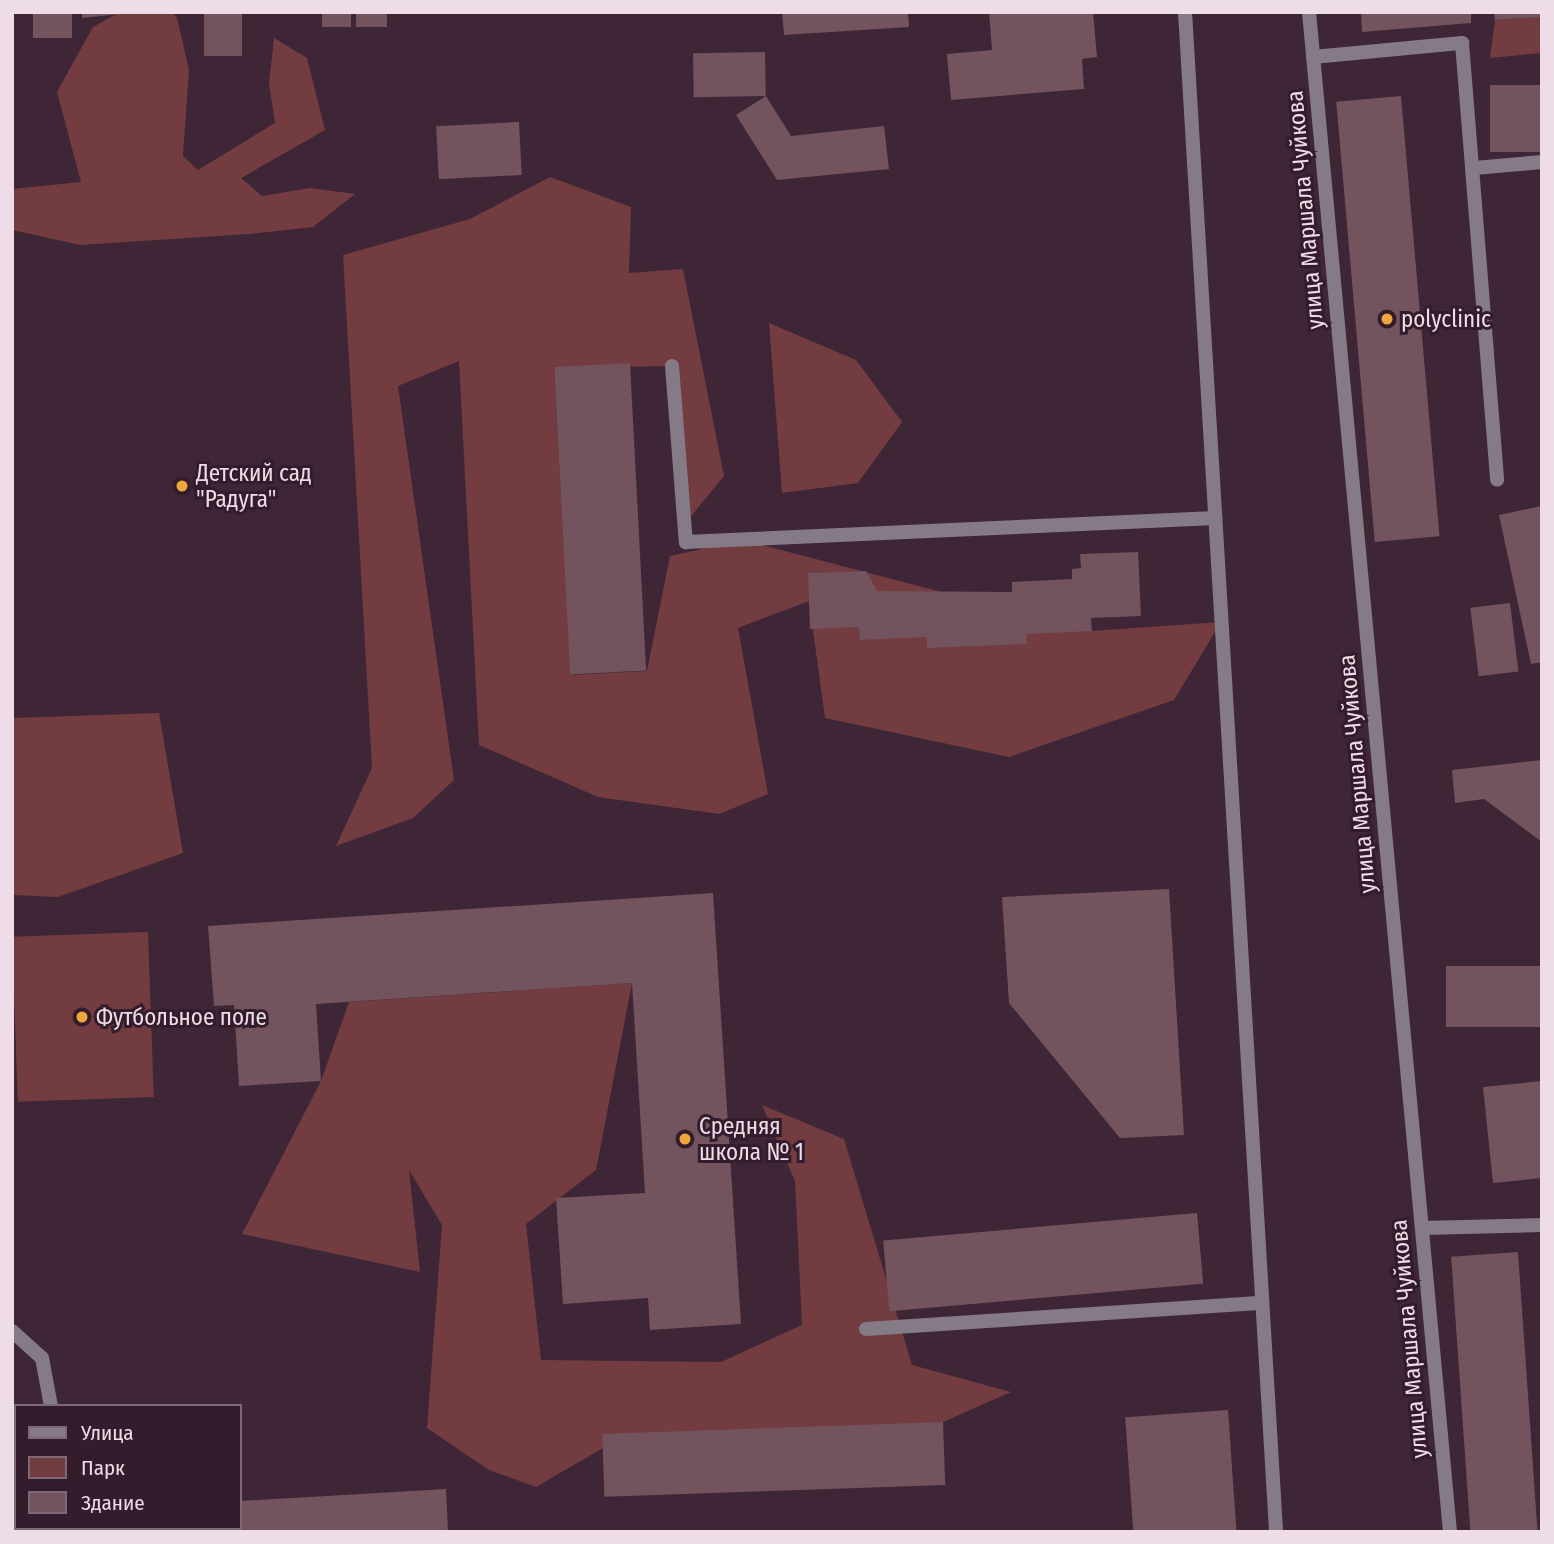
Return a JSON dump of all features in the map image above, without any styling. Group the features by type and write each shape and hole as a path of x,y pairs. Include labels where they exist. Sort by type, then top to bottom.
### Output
{"street":[{"path":"1185,12 1276,1532"},
{"name":"улица Маршала Чуйкова","path":"1309,12 1450,1532"},
{"path":"1313,57 1462,43 1497,480"},
{"path":"1474,168 1542,162"},
{"path":"673,366 686,542 1215,518"},
{"path":"1422,1228 1542,1225"},
{"path":"866,1329 1262,1303"},
{"path":"12,1331 42,1357 51,1404"}],"green space":[{"path":"120,12 172,12 177,18 189,70 183,156 198,170 275,123 269,83 274,38 307,58 325,130 241,178 262,196 310,188 355,194 313,227 249,234 80,245 12,230 12,189 81,182 57,92 93,27"},
{"path":"1542,17 1542,53 1490,58 1495,20"},
{"path":"550,177 631,207 629,273 683,269 724,476 684,525 672,366 554,368 571,675 647,671 670,556 743,540 1091,631 1221,622 1174,700 1009,757 825,718 809,601 738,628 768,794 719,814 598,797 479,745 459,361 398,386 454,780 413,818 336,846 372,768 343,255 470,219"},
{"path":"769,323 856,360 902,422 858,483 782,493"},
{"path":"159,713 183,853 58,897 12,895 12,718"},
{"name":"Футбольное поле","path":"148,932 154,1097 18,1102 12,937"},
{"path":"632,983 596,1170 526,1224 541,1360 721,1362 802,1325 795,1181 762,1105 844,1139 912,1365 1011,1392 943,1422 603,1448 536,1487 489,1470 427,1428 442,1225 409,1170 420,1272 242,1234 321,1081 349,1002"}],"building":[{"path":"33,12 72,12 72,38 33,38"},
{"path":"82,12 121,12 121,14 82,18"},
{"path":"204,12 242,12 242,56 204,56"},
{"path":"322,12 351,12 351,27 322,27"},
{"path":"356,12 387,12 387,27 356,27"},
{"path":"782,12 908,12 909,27 784,35"},
{"path":"989,12 1093,12 1097,57 1082,59 1084,89 951,100 947,54 992,50"},
{"path":"1361,12 1471,12 1471,23 1362,32"},
{"path":"1494,12 1542,12 1542,17 1495,20"},
{"path":"765,52 766,96 694,97 693,53"},
{"path":"1490,85 1542,85 1542,152 1490,152"},
{"path":"766,96 791,136 884,126 889,169 777,180 736,115"},
{"name":"polyclinic","path":"1401,96 1440,536 1375,542 1336,102"},
{"path":"519,122 522,175 439,179 436,126"},
{"path":"630,363 646,671 570,675 554,367"},
{"path":"1542,506 1542,662 1531,664 1499,515"},
{"path":"1138,552 1141,616 1091,618 1092,631 1026,634 1027,644 927,648 927,637 860,640 859,627 810,629 808,573 866,571 877,591 1012,592 1012,582 1072,579 1072,569 1081,568 1080,554"},
{"path":"1510,603 1518,671 1479,676 1470,608"},
{"path":"1542,760 1542,842 1484,799 1455,803 1452,770"},
{"path":"1169,889 1184,1135 1120,1138 1009,1003 1002,897"},
{"name":"Средняя школа № 1","path":"713,893 741,1324 650,1330 648,1298 563,1304 556,1198 645,1193 632,983 316,1004 321,1081 239,1086 234,1005 214,1006 208,926"},
{"path":"1446,966 1542,966 1542,1027 1446,1027"},
{"path":"1542,1081 1542,1178 1493,1183 1483,1087"},
{"path":"1197,1213 1203,1284 889,1311 883,1240"},
{"path":"1518,1252 1538,1532 1470,1532 1451,1257"},
{"path":"1228,1410 1237,1532 1133,1532 1125,1417"},
{"path":"943,1422 945,1485 604,1497 602,1434"},
{"path":"446,1489 448,1532 239,1532 242,1530 242,1501"}],"place":[{"name":"polyclinic","path":"1387,319"},
{"name":"Детский сад \"Радуга\"","path":"182,486"},
{"name":"Футбольное поле","path":"82,1017"},
{"name":"Средняя школа № 1","path":"685,1139"}]}
